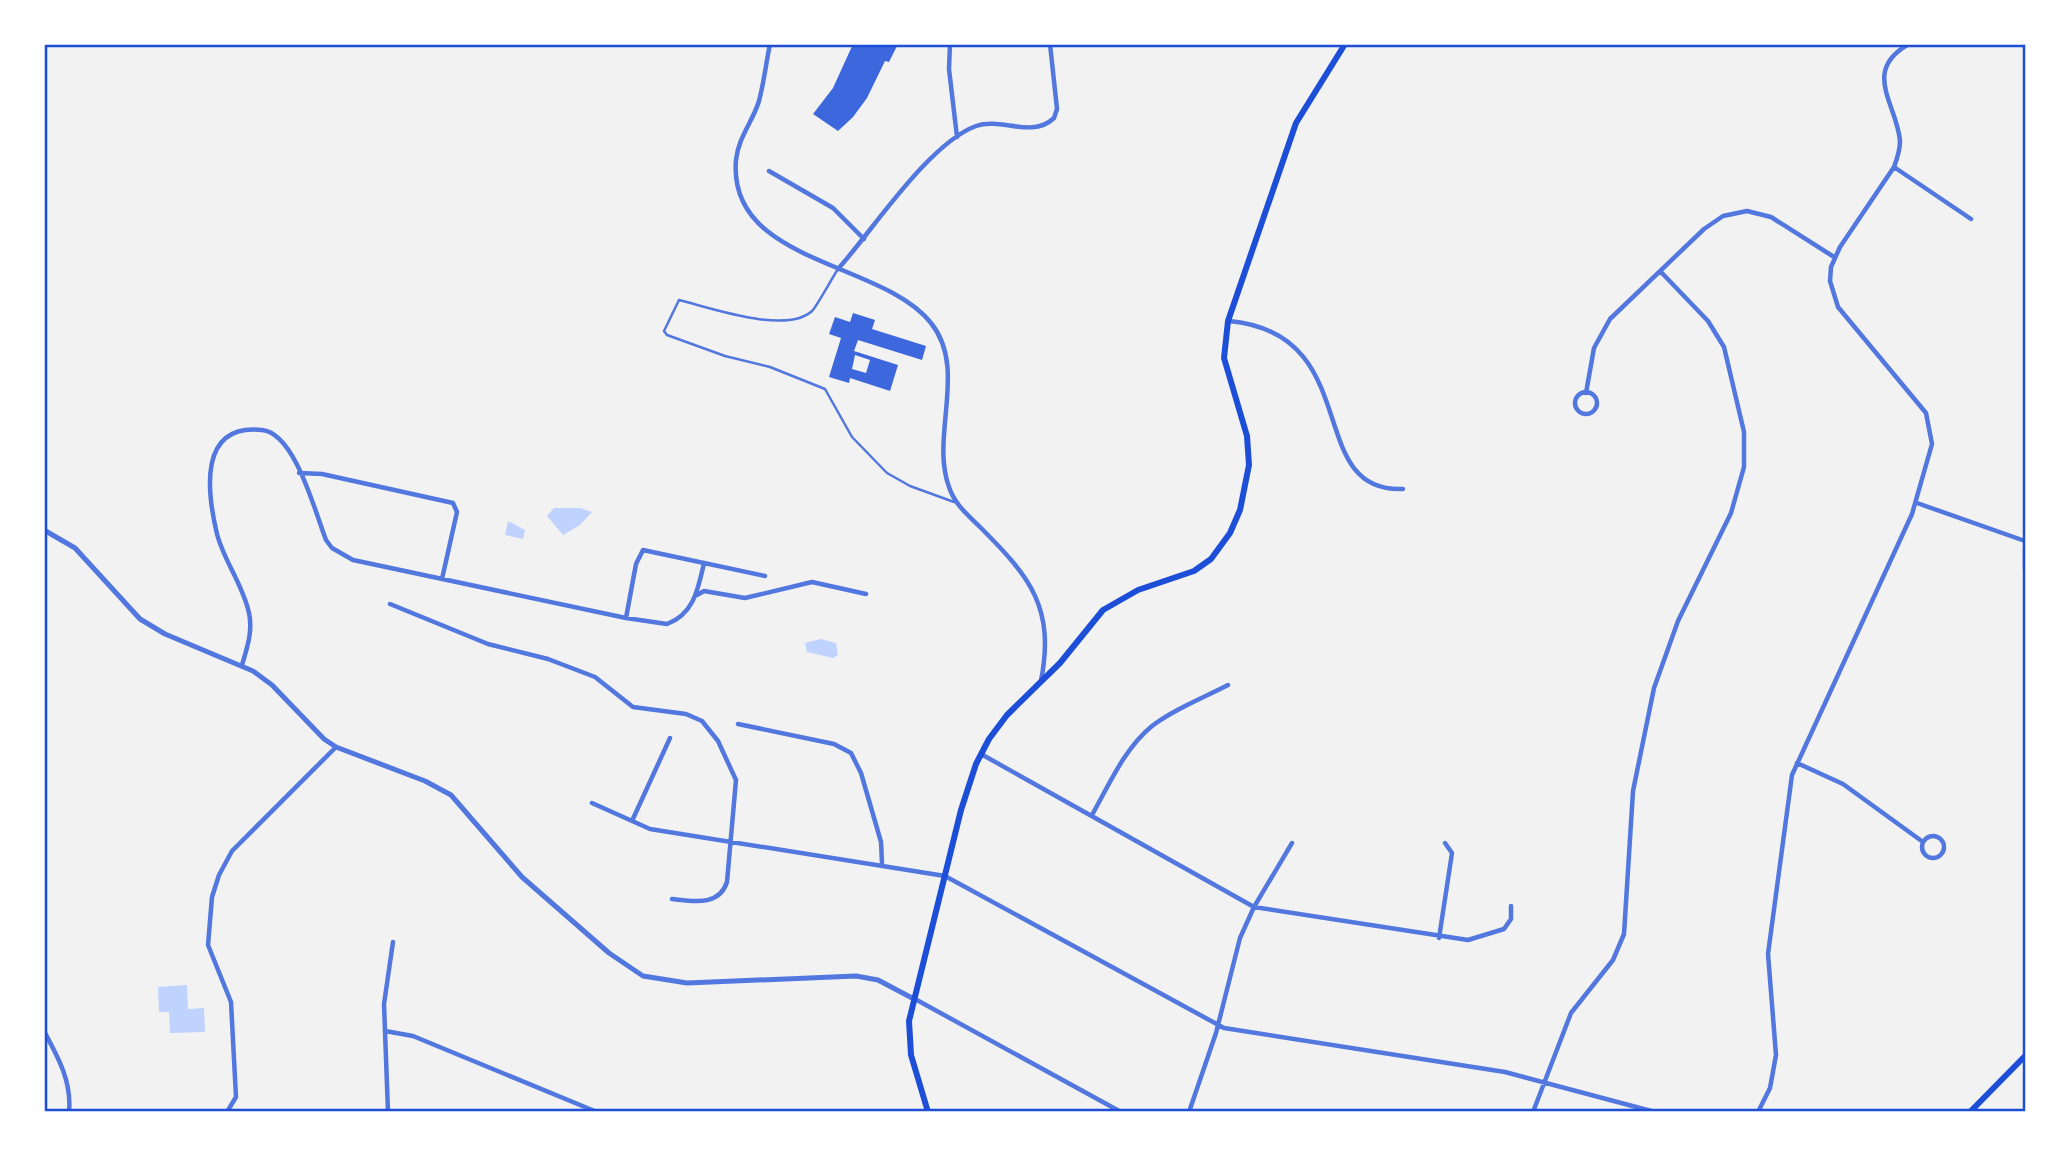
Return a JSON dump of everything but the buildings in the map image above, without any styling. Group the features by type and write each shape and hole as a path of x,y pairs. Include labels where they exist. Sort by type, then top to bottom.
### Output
{"main road":[{"path":"928,1112 909,1042 914,999 967,789 981,753 1007,715 1060,663 1103,610 1138,590 1194,571 1211,559 1230,533 1240,510 1249,465 1247,436 1224,358 1228,321 1296,123 1345,44"},
{"path":"1970,1112 2025,1056"}],"street":[{"path":"769,44 758,101 738,148 736,174 740,192 749,212 771,233 917,308 937,331 947,366 943,473 954,502 1016,565 1034,593 1042,613 1046,643 1040,681"},
{"path":"950,44 949,69 957,137"},
{"path":"838,269 918,173 957,137 976,126 1038,126 1054,118 1057,109 1050,44"},
{"path":"1758,1112 1774,1073 1775,1034 1767,976 1768,954 1787,797 1797,763 1917,503 1931,455 1930,423 1922,408 1838,306 1829,281 1834,257 1894,167 1900,141 1883,85 1892,58 1909,44"},
{"path":"1894,167 1971,219"},
{"path":"769,171 833,208 864,239"},
{"path":"1586,393 1590,360 1604,328 1660,271 1714,222 1747,212 1772,217 1834,257"},
{"path":"1533,1112 1571,1013 1583,994 1613,960 1624,934 1633,792 1654,688 1678,621 1731,513 1744,467 1744,432 1724,347 1708,321 1660,271"},
{"path":"1228,321 1261,326 1298,351 1317,375 1350,467 1373,485 1403,489"},
{"path":"1586,393 1592,395 1596,405 1592,412 1586,414 1579,412 1575,403 1579,395 1586,393"},
{"path":"242,665 250,640 250,615 217,534 211,460 222,441 244,429 267,430 286,444 332,548 353,560 626,618 667,624 684,615 697,595 704,564"},
{"path":"299,473 322,474 453,503 457,512 442,579"},
{"path":"1917,503 2025,541"},
{"path":"44,530 75,548 140,619 164,634 242,665 272,685 324,739 336,747 376,765 425,781 451,795 522,877 610,953 643,976 687,983 850,975 878,980 1121,1112"},
{"path":"2025,547 2025,569"},
{"path":"626,618 636,564 645,550 765,576"},
{"path":"697,595 704,591 745,598 812,582 866,594"},
{"path":"390,604 488,644 548,659 595,677 633,708 686,714 702,721 718,741 736,780 727,882 721,893 708,901 672,899"},
{"path":"1092,816 1118,767 1140,737 1166,716 1228,685"},
{"path":"738,724 834,744 851,753 861,773 881,842 881,863"},
{"path":"632,821 670,738"},
{"path":"227,1112 236,1097 231,1002 208,945 212,897 219,875 232,850 336,747"},
{"path":"981,753 1254,907 1439,938 1468,940 1496,934 1509,924 1511,906"},
{"path":"1797,763 1843,784 1923,842"},
{"path":"592,803 650,829 881,863 945,876 1218,1026 1505,1072 1655,1112"},
{"path":"44,822 44,872"},
{"path":"1932,836 1939,838 1943,844 1941,854 1928,857 1923,852 1923,842 1932,836"},
{"path":"1189,1112 1218,1026 1240,938 1254,907 1292,843"},
{"path":"1439,938 1452,853 1445,843"},
{"path":"388,1112 384,1004 393,942"},
{"path":"44,1031 65,1076 70,1098 69,1112"},
{"path":"385,1031 413,1036 597,1112"}],"lane":[{"path":"838,269 815,307 804,316 756,320 679,300 664,331 667,335 725,356 771,367 825,389 852,437 887,473 910,486 954,502"}],"water":[{"path":"554,508 580,508 592,512 580,525 563,535 547,516"},
{"path":"508,521 525,530 523,539 505,535"},
{"path":"821,639 836,643 838,655 833,658 807,652 805,643"},
{"path":"187,985 188,1009 204,1008 205,1032 170,1033 169,1012 159,1012 158,987"}]}
